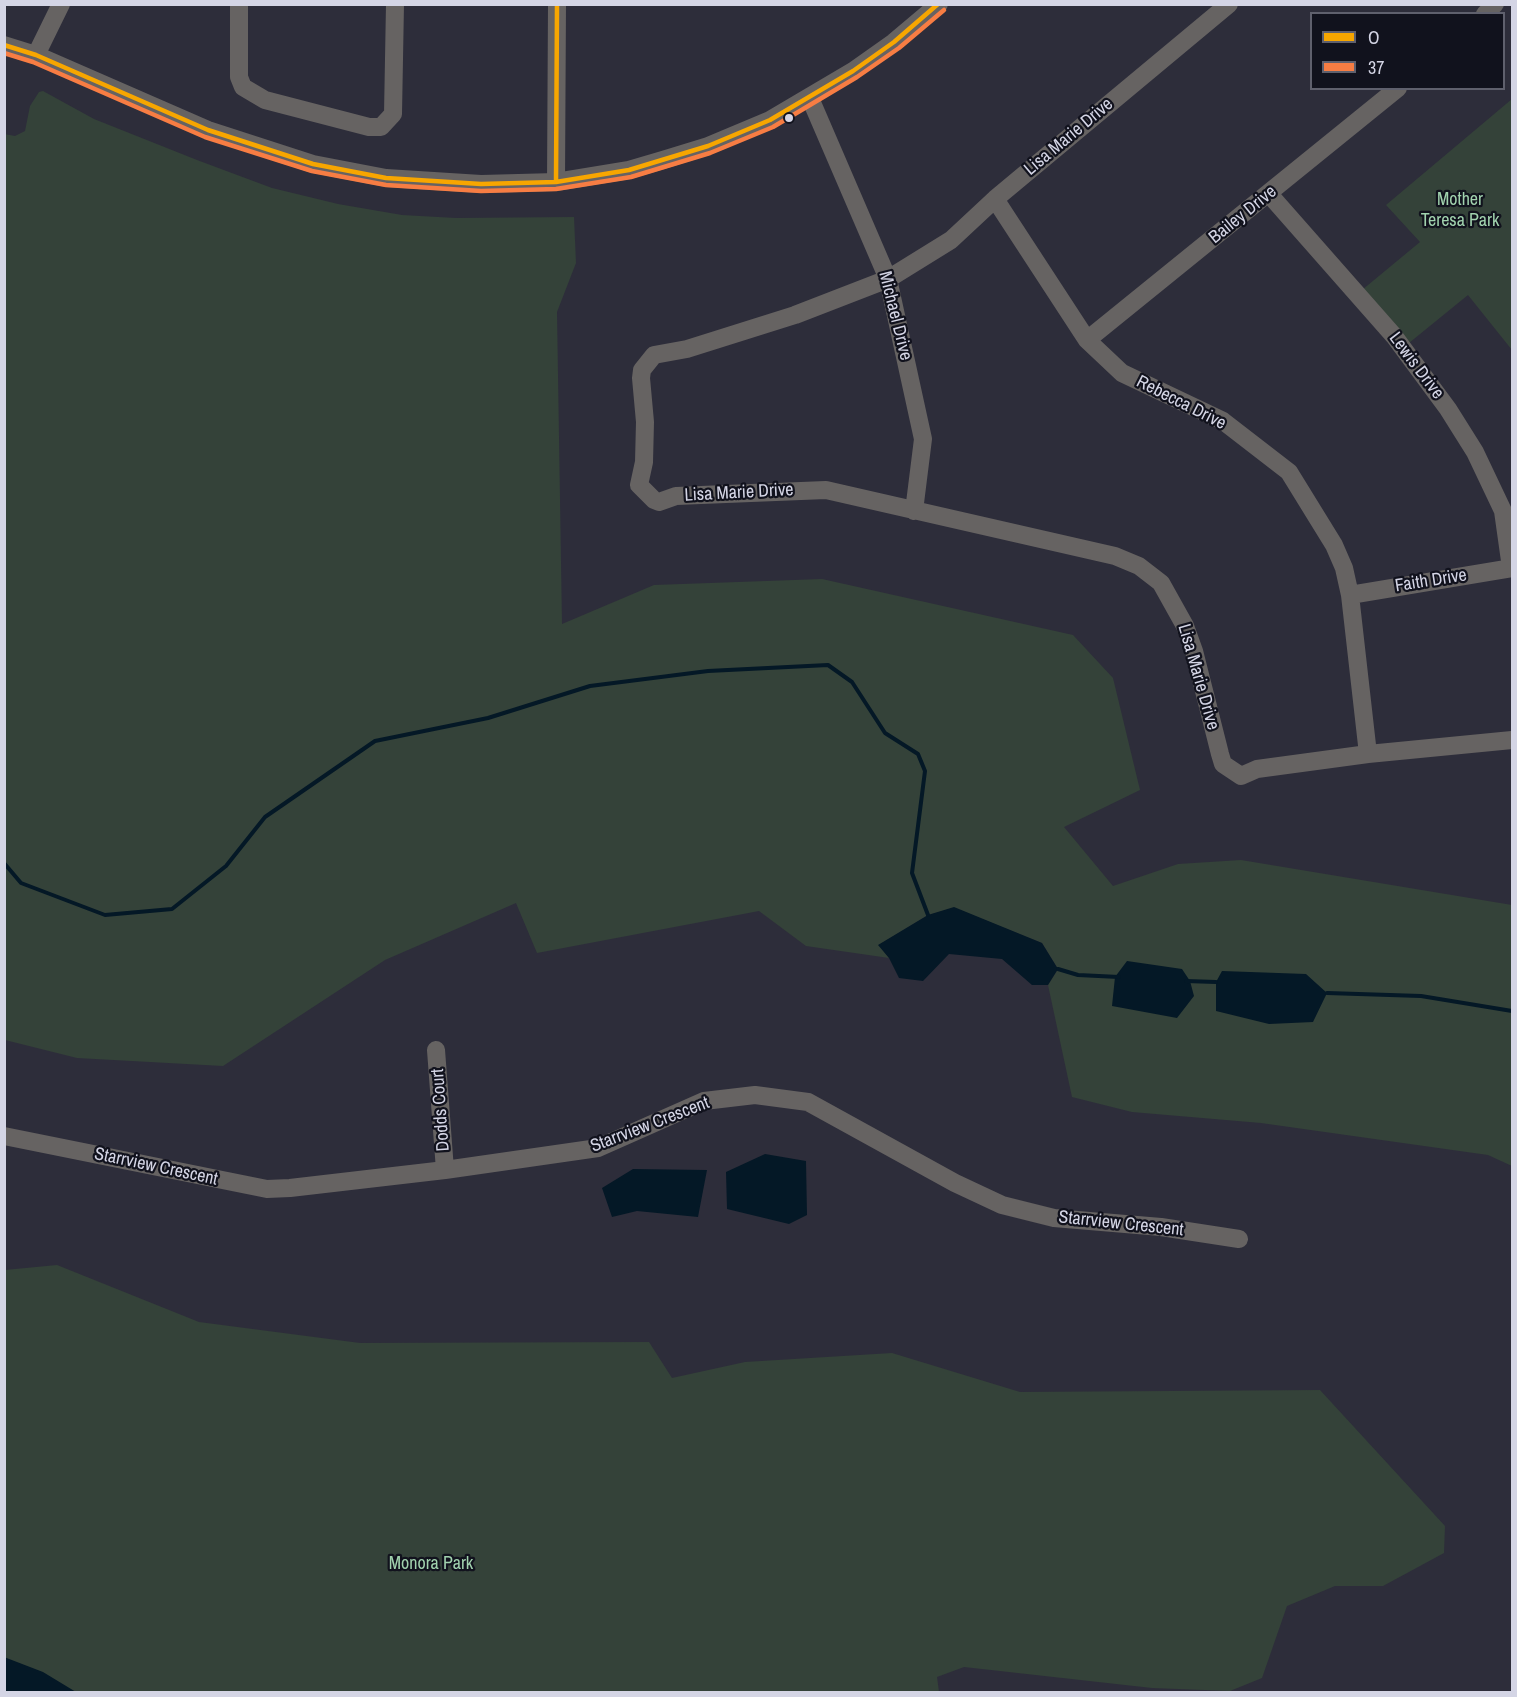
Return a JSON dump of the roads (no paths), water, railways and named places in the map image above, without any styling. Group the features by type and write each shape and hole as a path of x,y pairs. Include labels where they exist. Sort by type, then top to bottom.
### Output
{"street":[{"path":"36,55 61,4"},
{"path":"239,4 239,77 243,87 265,100 369,128 381,127 393,114 395,4"},
{"path":"556,4 556,182"},
{"path":"4,45 36,55 208,130 313,164 386,178 481,184 556,182 629,170 708,146 770,120 810,98 894,42 939,4"},
{"name":"Lisa Marie Drive","path":"1229,4 995,200 951,240 888,279 795,315 687,349 654,355 642,370 641,378 645,422 644,462 639,485 659,502 676,496 826,490 889,502 914,511 1115,556 1139,566 1161,583 1176,608 1194,651 1223,765 1241,776 1257,769 1368,754 1512,740"},
{"name":"Bailey Drive","path":"1087,340 1396,90"},
{"name":"Michael Drive","path":"810,98 888,279 923,440 914,511"},
{"name":"Lewis Drive","path":"1269,194 1394,336 1448,409 1475,452 1503,511 1512,568"},
{"name":"Rebecca Drive","path":"995,200 1087,340 1122,373 1223,421 1289,472 1334,545 1344,568 1350,595 1368,754"},
{"name":"Faith Drive","path":"1350,595 1512,568"},
{"name":"Dodds Court","path":"436,1050 445,1170"},
{"name":"Starrview Crescent","path":"4,1136 267,1189 320,1186 598,1148 704,1101 755,1095 808,1102 955,1183 1002,1205 1054,1218 1161,1227 1239,1239"}],"water":[{"path":"954,907 1042,943 1058,969 1048,985 1032,985 1002,959 949,954 923,981 899,978 889,958 878,945 928,915"},
{"path":"1127,961 1182,969 1190,981 1194,996 1177,1018 1112,1006 1115,977"},
{"path":"1222,971 1306,974 1327,993 1313,1022 1269,1024 1216,1011 1216,982"},
{"path":"765,1154 806,1161 807,1215 789,1224 727,1209 726,1172"},
{"path":"633,1169 707,1170 698,1217 637,1211 612,1217 602,1188"},
{"path":"4,1657 43,1672 76,1692 5,1692"}],"waterway":[{"path":"4,863 21,883 105,915 172,909 226,866 265,817 375,741 488,718 590,686 708,671 828,665 852,682 885,733 918,754 925,771 912,873 928,915"},
{"path":"1058,969 1078,975 1119,977"},
{"path":"1186,981 1216,982"},
{"path":"1327,993 1421,996 1512,1011"}],"park label":[{"name":"Mother Teresa Park","path":"1460,210"},
{"name":"Monora Park","path":"431,1564"}]}
